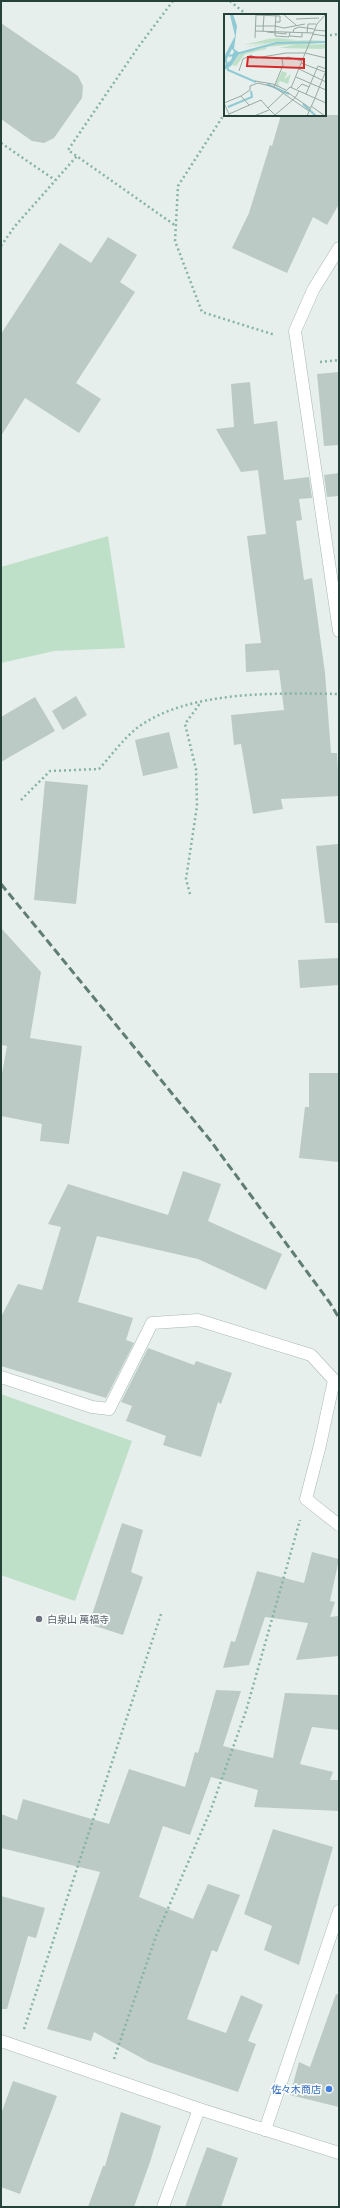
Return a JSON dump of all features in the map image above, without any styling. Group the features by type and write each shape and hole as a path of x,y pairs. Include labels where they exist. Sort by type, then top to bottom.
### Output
{"street":[{"path":"339,248 313,290 295,331 339,631"},
{"path":"1,1377 92,1407 109,1409 152,1323 198,1320 311,1355 334,1380 320,1445 306,1499 339,1525"},
{"path":"265,2130 339,1911"},
{"path":"1,2041 199,2109 339,2153"},
{"path":"163,2207 199,2109"}],"path":[{"path":"174,1 139,46 68,150 176,226"},
{"path":"230,1 246,14"},
{"path":"326,36 339,34"},
{"path":"224,115 178,186 175,241 202,312 282,337"},
{"path":"1,143 56,180"},
{"path":"1,246 14,226 77,156"},
{"path":"21,800 50,771 99,769 137,728 182,705 266,693 339,694"},
{"path":"190,894 186,879 197,806 196,769 185,724 202,702"},
{"path":"108,2077 156,1936 210,1812 246,1711 306,1499"},
{"path":"18,2047 161,1614"}],"green space":[{"path":"108,536 125,648 54,651 1,663 1,567"},
{"path":"1,1394 132,1441 75,1601 1,1575"}],"building":[{"path":"1,23 78,76 83,86 82,98 54,138 44,143 32,141 1,119"},
{"path":"339,115 339,204 327,225 313,217 287,273 232,248 249,213 270,145 272,146 281,116"},
{"path":"108,237 137,255 120,282 135,292 76,383 101,399 79,433 25,398 1,436 1,334 60,243 91,263"},
{"path":"339,372 339,445 324,446 317,374"},
{"path":"250,382 254,424 277,421 284,480 309,477 312,498 299,499 302,520 296,521 304,580 312,578 325,673 331,753 337,753 339,790 339,796 281,799 283,809 253,814 241,744 234,745 231,715 284,710 279,670 246,672 245,644 261,643 247,536 266,534 258,470 241,472 216,429 234,427 231,384"},
{"path":"339,473 339,496 327,497 324,475"},
{"path":"76,696 87,715 63,730 52,711"},
{"path":"35,697 55,731 1,762 1,717"},
{"path":"169,732 178,768 143,776 135,740"},
{"path":"45,781 88,785 76,904 34,900"},
{"path":"339,844 339,923 325,923 316,846"},
{"path":"1,928 41,972 30,1038 82,1046 69,1144 40,1141 42,1124 1,1116 1,1079 7,1046 1,1045"},
{"path":"339,958 339,985 300,988 298,960"},
{"path":"309,1073 339,1073 339,1162 299,1158 305,1107 309,1107"},
{"path":"183,1171 221,1184 208,1221 282,1254 266,1290 198,1259 97,1236 78,1302 133,1318 126,1340 134,1343 106,1398 1,1366 1,1317 18,1284 42,1290 61,1227 48,1224 68,1184 168,1215"},
{"path":"148,1348 194,1365 196,1361 232,1373 221,1404 218,1402 201,1457 163,1445 166,1436 126,1421 132,1406 121,1402"},
{"path":"122,1523 143,1530 131,1572 143,1577 123,1635 89,1624"},
{"path":"312,1552 339,1559 330,1601 335,1602 330,1617 339,1616 339,1656 296,1660 308,1623 265,1617 249,1665 223,1668 231,1641 235,1642 257,1571 304,1583"},
{"path":"216,1690 241,1691 223,1746 273,1758 285,1693 339,1695 339,1730 312,1727 300,1764 333,1772 330,1780 339,1780 339,1811 254,1807 258,1790 211,1777 190,1835 163,1826 139,1897 193,1919 208,1884 240,1895 217,1952 212,1950 187,2019 226,2033 241,1995 263,2005 248,2041 256,2044 238,2092 149,2062 94,2032 91,2041 47,2029 100,1872 1,1848 1,1814 17,1820 23,1799 109,1824 129,1769 185,1787 195,1752 198,1753"},
{"path":"273,1829 333,1847 299,1965 264,1950 272,1926 244,1914"},
{"path":"1,1896 45,1908 36,1938 28,1936 7,2009 1,2009"},
{"path":"336,1994 339,1995 339,2107 290,2095 299,2062 310,2067"},
{"path":"13,2081 57,2096 20,2194 1,2187 1,2114"},
{"path":"121,2112 161,2126 150,2162 134,2207 88,2207 103,2166 105,2166"},
{"path":"207,2147 238,2158 221,2207 185,2207"}],"railway":[{"path":"1,884 210,1140 330,1303 339,1318"}],"place":[{"name":"白泉山 萬福寺","path":"39,1619"},
{"name":"佐々木商店","path":"329,2089"}]}
